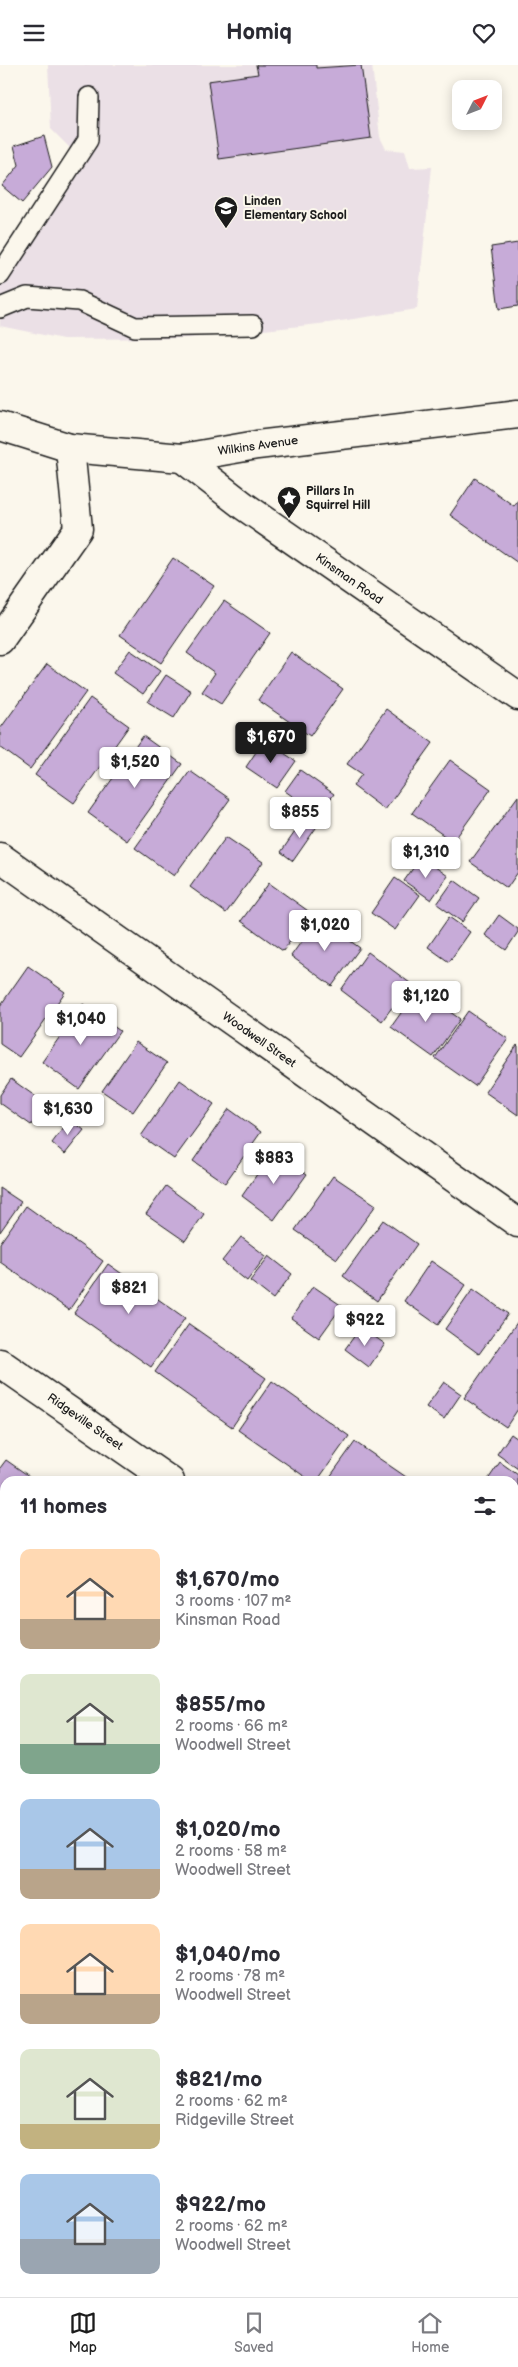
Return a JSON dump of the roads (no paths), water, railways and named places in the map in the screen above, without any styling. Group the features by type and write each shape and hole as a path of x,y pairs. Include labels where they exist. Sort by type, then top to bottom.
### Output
{"street":[{"name":"Wilkins Avenue","path":"0,426 70,448 182,458 257,445 518,414"},
{"path":"0,640 78,529 70,448"},
{"name":"Kinsman Road","path":"182,458 244,506 518,696"},
{"name":"Woodwell Street","path":"0,857 518,1223"},
{"name":"Ridgeville Street","path":"0,1363 163,1476"}],"lane":[{"path":"0,275 88,141 89,97"},
{"path":"0,308 27,297 79,301 135,327 253,325"}],"place":[{"name":"Linden Elementary School","path":"226,229"},
{"name":"Pillars In Squirrel Hill","path":"289,519"}]}
